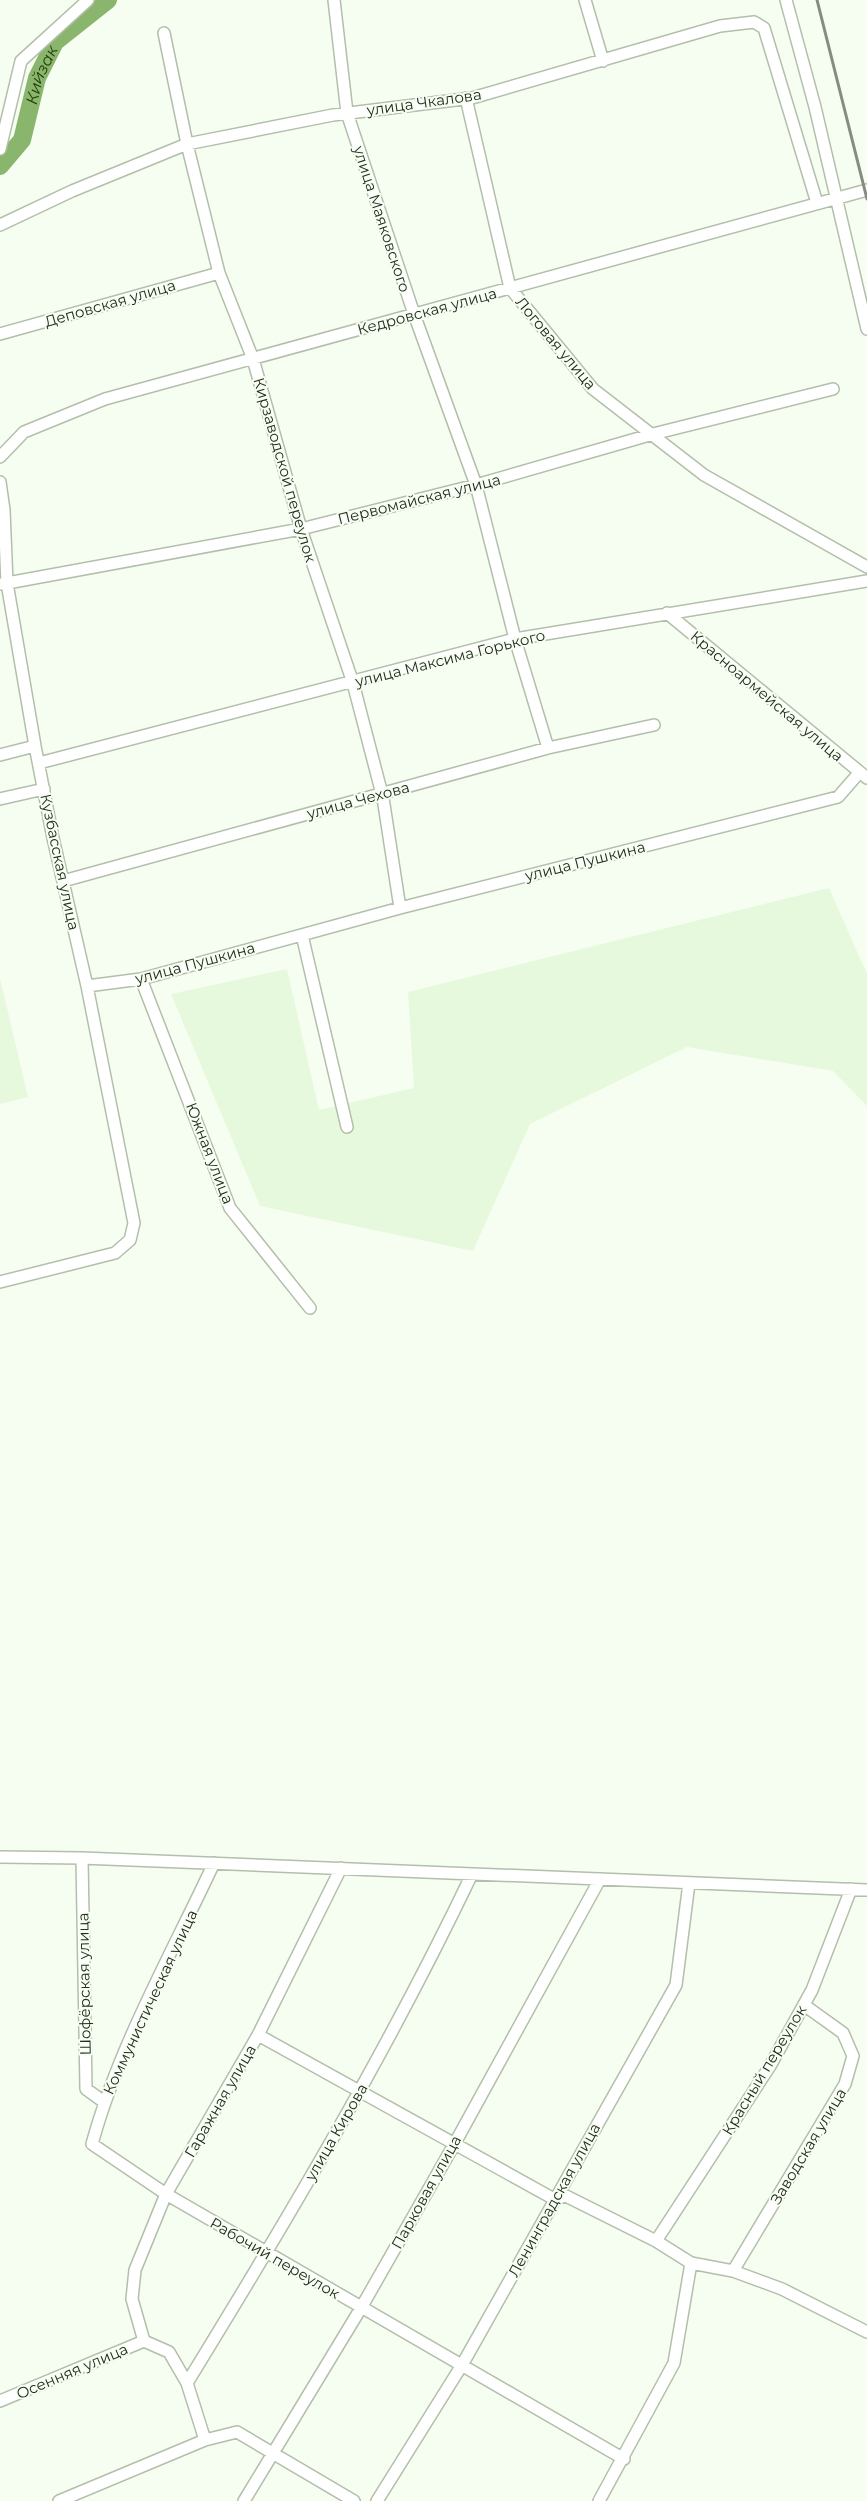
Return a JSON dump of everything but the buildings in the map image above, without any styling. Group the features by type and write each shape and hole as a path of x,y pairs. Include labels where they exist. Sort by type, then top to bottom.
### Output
{"street":[{"path":"0,149 21,61 88,0"},
{"name":"улица Маяковского","path":"334,0 347,113 414,314 476,485 515,639 548,748"},
{"path":"585,0 603,61"},
{"path":"786,0 867,329"},
{"name":"улица Чкалова","path":"0,224 72,191 187,144 347,113 466,98 603,61 720,26 754,22 764,28 816,203"},
{"name":"Кирзаводской переулок","path":"164,33 187,144 219,273 253,359 301,529 353,683 382,793 400,908"},
{"name":"Логовая улица","path":"466,98 510,288 593,389 704,475 867,567"},
{"name":"Кедровская улица","path":"0,457 24,432 105,399 867,190"},
{"name":"Деповская улица","path":"0,334 219,273"},
{"name":"Первомайская улица","path":"4,583 301,529 476,485 653,434 833,390"},
{"name":"Кузбасская улица","path":"0,482 4,583 35,746 87,986 134,1223 130,1240 120,1250 108,1255 0,1282"},
{"name":"улица Максима Горького","path":"39,763 353,683 515,639 867,580"},
{"name":"Красноармейская улица","path":"667,613 863,776"},
{"name":"улица Чехова","path":"63,881 548,748 654,725"},
{"path":"0,755 35,746"},
{"name":"улица Пушкина","path":"87,986 141,979 400,908 838,797 863,776"},
{"path":"0,799 44,789"},
{"path":"302,935 347,1127"},
{"name":"Южная улица","path":"141,979 230,1208 310,1308"},
{"path":"0,1857 214,1863 867,1890"},
{"name":"Шофёрская улица","path":"82,1858 86,2089 104,2102"},
{"name":"Коммунистическая улица","path":"92,2144 104,2102 214,1863"},
{"name":"Гаражная улица","path":"144,2341 132,2299 135,2270 166,2194 258,2035 340,1868"},
{"name":"улица Кирова","path":"187,2383 267,2253 360,2092 472,1874"},
{"name":"Парковая улица","path":"244,2501 361,2308 455,2144 600,1879"},
{"name":"Ленинградская улица","path":"377,2501 462,2365 676,1985 689,1883"},
{"name":"Красный переулок","path":"656,2241 770,2066 804,2005 812,1990 851,1889"},
{"name":"Заводская улица","path":"733,2271 845,2084 853,2056 844,2034 804,2005"},
{"path":"258,2035 554,2200 566,2196 656,2241 691,2263 733,2271 782,2289 867,2332"},
{"name":"Рабочий переулок","path":"92,2144 166,2194 624,2459"},
{"path":"599,2501 624,2459 674,2363 691,2263"},
{"path":"144,2341 169,2352 187,2383 205,2440"},
{"name":"Осенняя улица","path":"0,2401 144,2341"},
{"path":"59,2501 205,2440 237,2432 354,2501"}],"shaded area":[{"path":"829,888 867,974 867,1106 833,1071 687,1047 530,1124 473,1251 260,1206 171,994 287,969 319,1110 414,1088 408,992"},
{"path":"0,978 28,1097 0,1104"}],"waterway":[{"name":"Кийзак","path":"0,166 22,140 37,78 55,42 108,0"}],"railway":[{"path":"817,0 867,199"}]}
